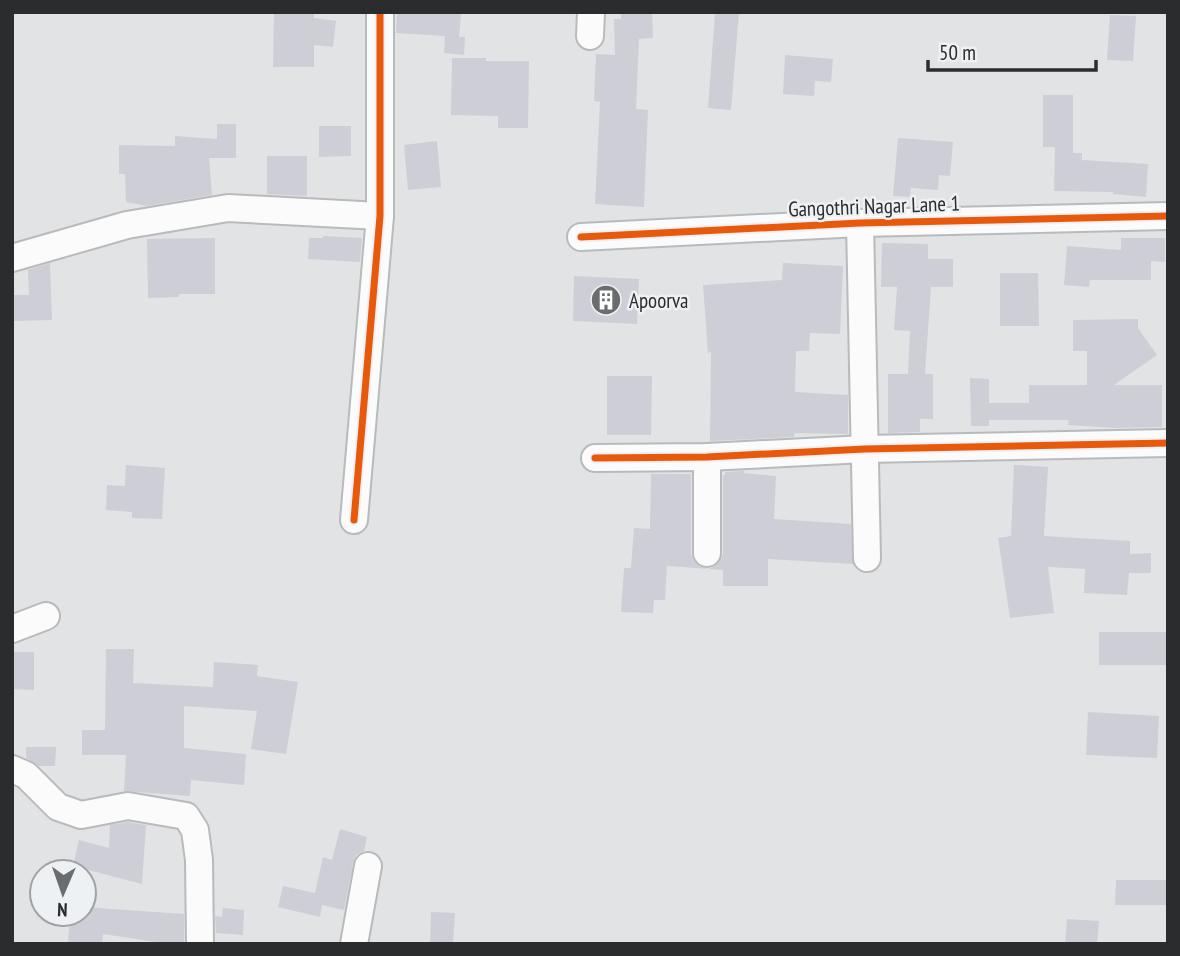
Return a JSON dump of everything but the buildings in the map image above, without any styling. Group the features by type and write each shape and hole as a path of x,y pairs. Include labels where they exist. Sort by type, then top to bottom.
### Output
{"street":[{"path":"354,520 380,216 380,12"},
{"path":"12,258 127,225 228,208 380,216"},
{"name":"Gangothri Nagar Lane 1","path":"581,237 860,223 1168,216"},
{"path":"860,223 867,558"},
{"path":"595,458 1168,443"},
{"path":"706,457 707,553"},
{"path":"12,629 46,616"},
{"path":"12,769 26,775 58,807 81,816 128,806 186,816 195,830 197,840 202,935 200,944"},
{"path":"354,944 368,866"}],"cycle path":[{"path":"354,520 380,216 380,12"},
{"path":"581,237 860,223 1168,216"},
{"path":"595,458 1168,443"}],"place":[{"name":"Apoorva","path":"606,300"}]}
